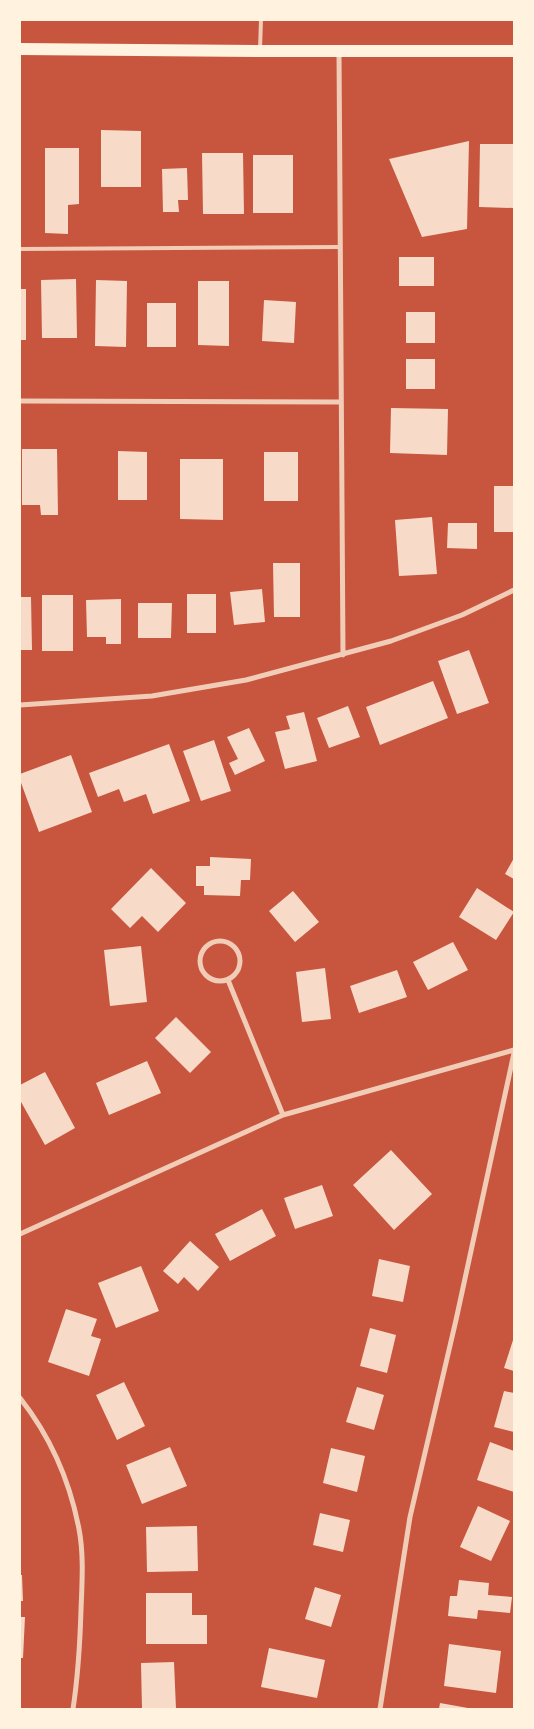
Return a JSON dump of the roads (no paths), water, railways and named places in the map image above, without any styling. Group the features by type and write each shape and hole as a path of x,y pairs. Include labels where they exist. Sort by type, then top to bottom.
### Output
{"main road":[{"path":"20,49 514,51"}],"street":[{"path":"339,51 342,655"},
{"path":"20,401 341,402"},
{"path":"20,705 152,696 246,680 391,642 462,615 514,590"},
{"path":"210,942 230,943 238,953 240,966 238,972 228,980 221,982 208,978 200,966 201,953 210,942"},
{"path":"228,980 283,1115"},
{"path":"20,1234 283,1115 514,1052 456,1320 410,1517 380,1709"},
{"path":"20,1398 32,1412 52,1445 69,1491 79,1531 82,1578 80,1643 73,1709"}],"lane":[{"path":"260,51 261,20"},
{"path":"20,249 340,247"}]}
